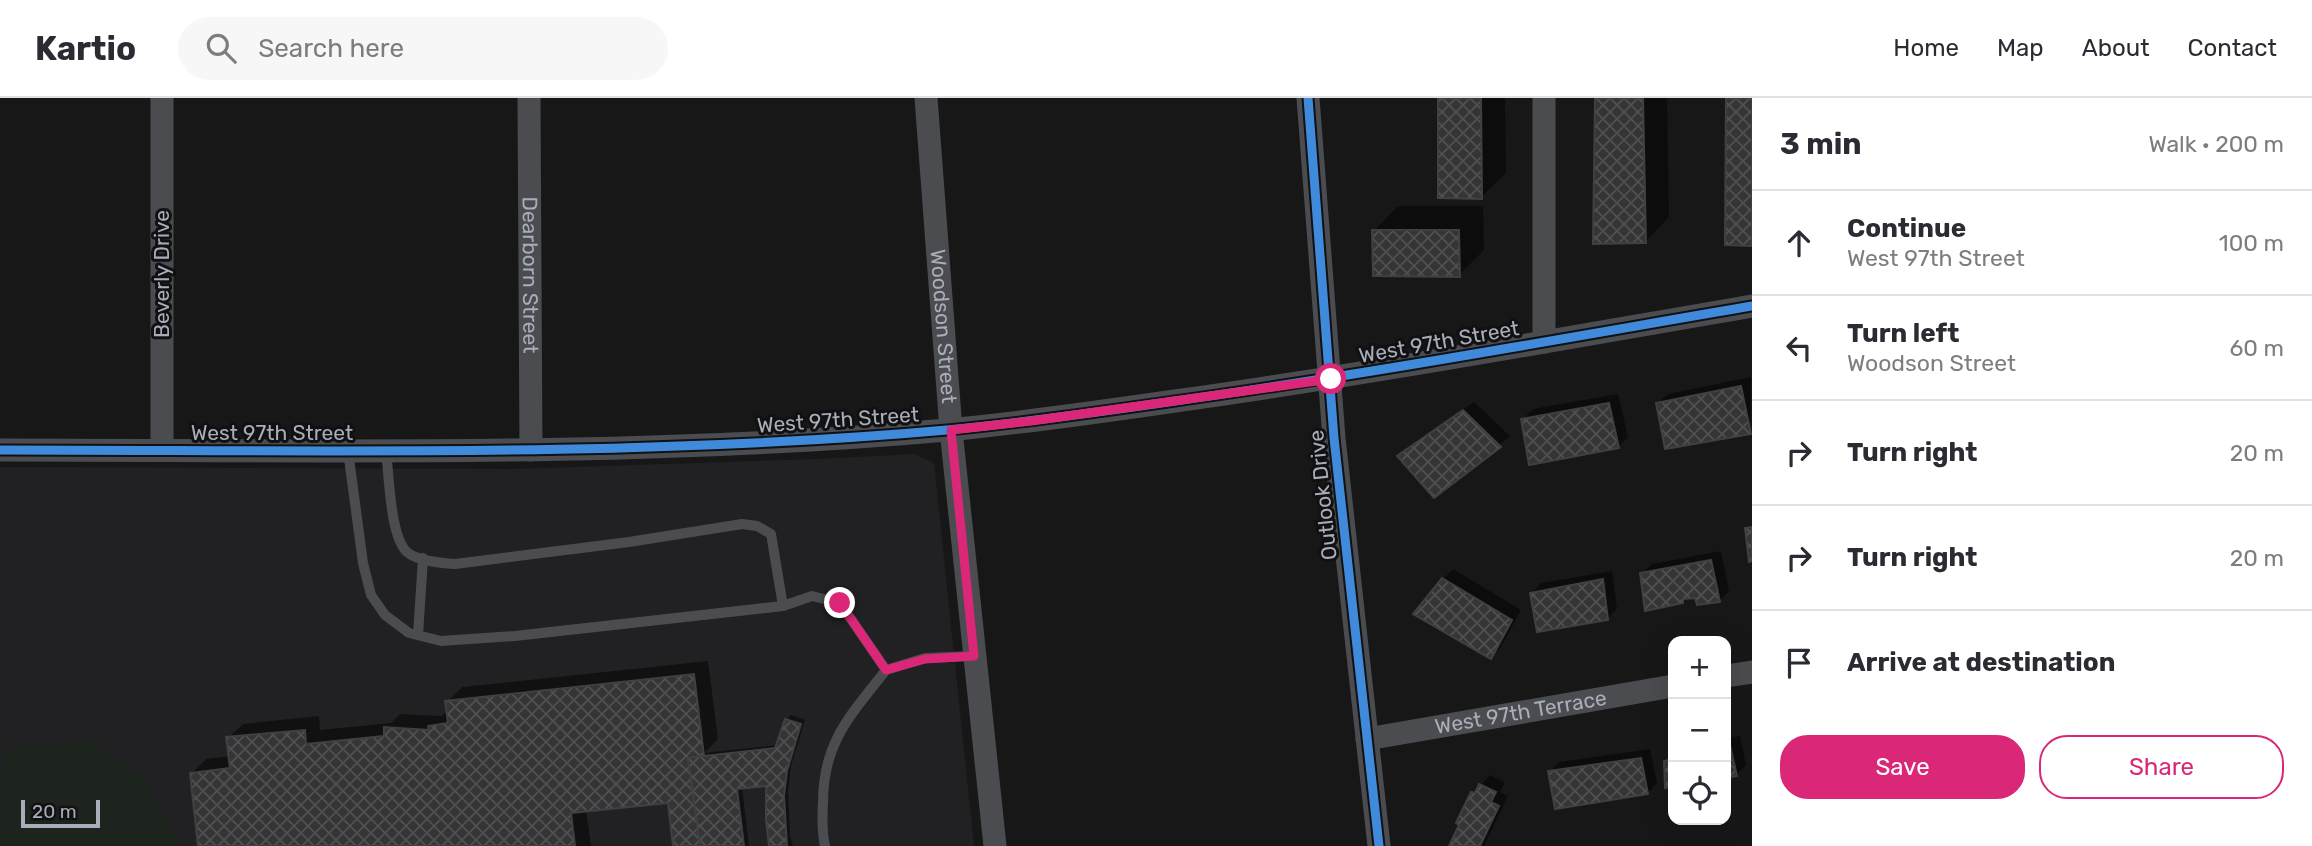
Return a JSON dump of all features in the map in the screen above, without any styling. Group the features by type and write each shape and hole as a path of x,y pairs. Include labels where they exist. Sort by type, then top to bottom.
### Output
{"street":[{"name":"Beverly Drive","path":"162,98 162,450"},
{"name":"Dearborn Street","path":"529,98 531,450"},
{"name":"Woodson Street","path":"926,98 951,430 995,846"},
{"name":"Outlook Drive","path":"1308,98 1334,438 1378,846"},
{"path":"1544,98 1544,342"},
{"name":"West 97th Street","path":"0,450 624,449 951,430 1331,379 1752,306"},
{"path":"1731,675 1752,672"},
{"name":"West 97th Terrace","path":"1367,739 1668,687"}],"lane":[{"path":"386,450 395,531 407,552 436,563 455,564 629,542 741,524 757,526 771,534 783,606"},
{"path":"348,451 370,595 385,615 409,633 441,641 515,636 783,606 812,596 840,603 886,670"},
{"path":"418,635 423,558"},
{"path":"825,846 822,834 823,779 831,749 846,720 886,670 925,659 974,656"}],"shaded area":[{"path":"914,454 934,463 974,846 0,846 0,467 513,469"},
{"path":"91,740 142,776 177,838 177,846 0,846 0,771 7,748"}],"building":[{"path":"1438,98 1481,98 1482,199 1438,198"},
{"path":"1595,98 1643,98 1646,243 1593,244"},
{"path":"1726,98 1752,98 1752,246 1725,245"},
{"path":"1372,230 1459,230 1460,277 1373,276"},
{"path":"1741,386 1751,434 1665,449 1656,403"},
{"path":"1609,403 1619,448 1529,465 1521,419"},
{"path":"1463,410 1501,447 1434,498 1397,456"},
{"path":"1752,527 1752,561 1749,562 1745,528"},
{"path":"1711,560 1720,602 1697,605 1695,598 1683,599 1683,603 1645,611 1640,573"},
{"path":"1442,578 1512,620 1491,659 1413,614"},
{"path":"1603,579 1608,620 1537,632 1530,593"},
{"path":"694,674 704,756 688,758 701,846 673,846 668,803 571,813 575,846 198,846 190,773 230,768 226,737 305,730 306,744 384,736 384,727 429,730 428,726 448,723 445,701"},
{"path":"785,719 801,724 787,771 784,796 787,846 769,846 766,786 737,789 744,846 700,846 688,758 775,748"},
{"path":"1731,749 1737,776 1731,777"},
{"path":"1641,758 1648,794 1555,809 1548,771"},
{"path":"1668,760 1668,788 1665,788 1664,761"},
{"path":"1479,784 1496,792 1491,802 1499,806 1480,846 1449,846 1459,825 1456,823 1471,792 1475,793"}],"cycle path":[{"path":"1308,98 1334,438 1379,846"},
{"path":"0,450 592,449 829,439 947,430 1090,413 1320,379 1752,306"}],"route":[{"path":"840,603 886,670 925,659 974,656 951,430 1331,379"}]}
